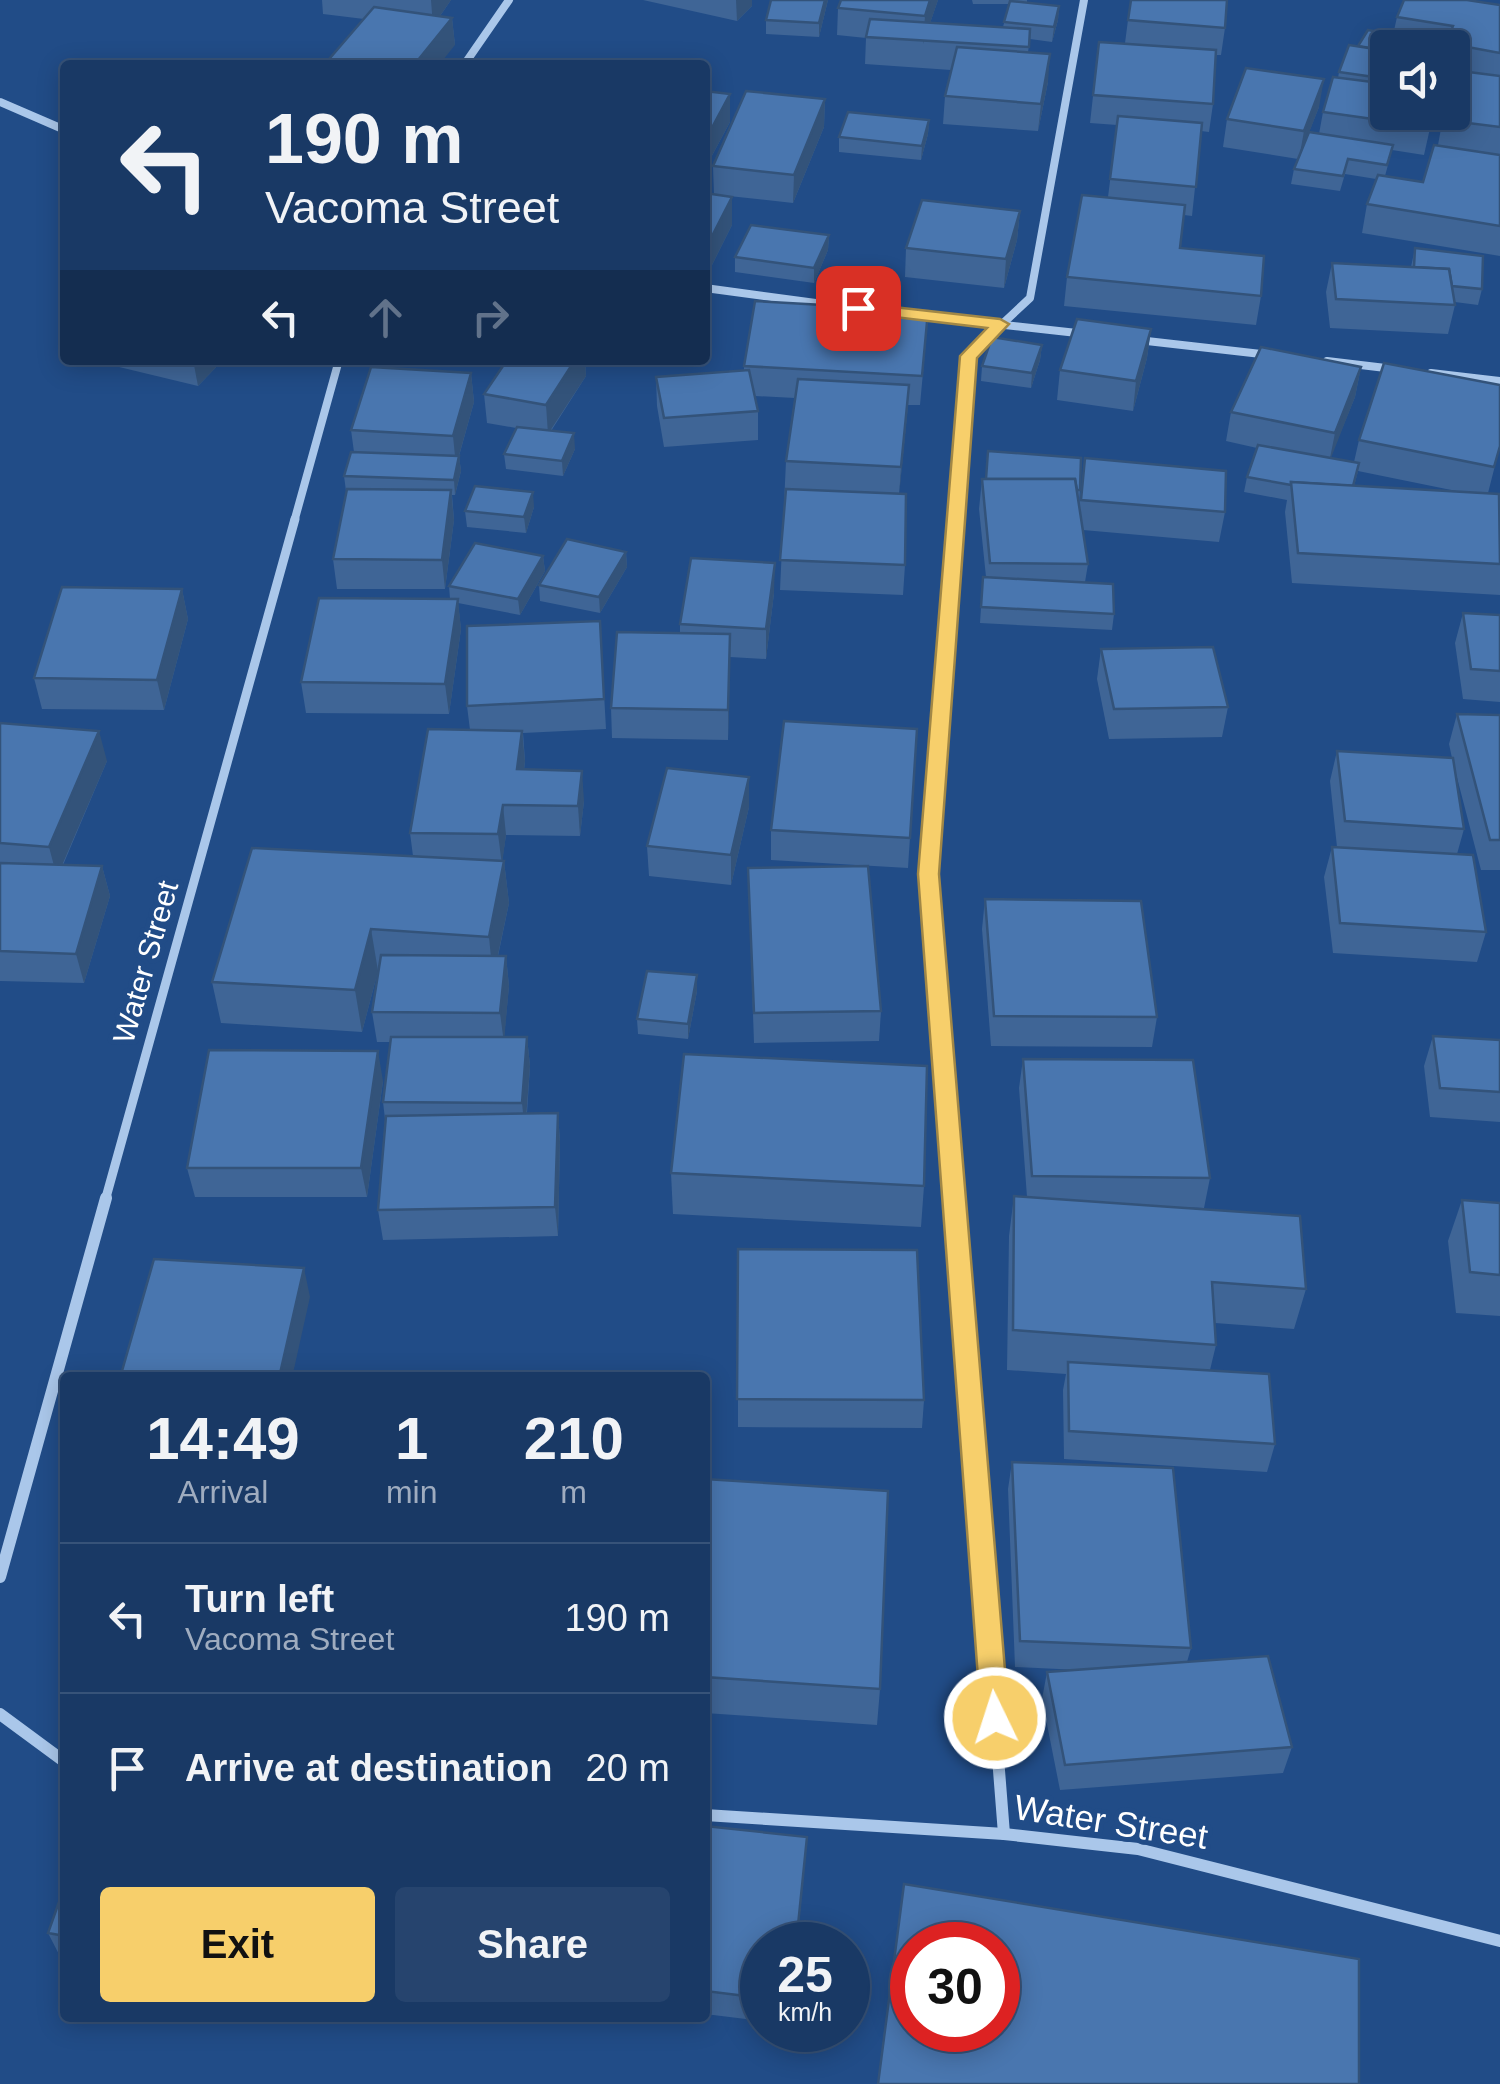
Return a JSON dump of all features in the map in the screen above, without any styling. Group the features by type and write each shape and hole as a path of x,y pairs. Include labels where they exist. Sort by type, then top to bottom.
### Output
{"street":[{"path":"467,60 508,0"},
{"path":"1004,1834 928,874 968,356 1030,298 1084,0"},
{"path":"0,102 60,128"},
{"path":"710,289 858,308"},
{"path":"896,313 1096,335"},
{"path":"1135,340 1288,357"},
{"path":"1308,359 1404,370"},
{"name":"Water Street","path":"0,1577 338,365"},
{"path":"1423,372 1500,381"},
{"path":"0,1714 60,1758"},
{"name":"Water Street","path":"710,1815 1004,1834 1138,1849 1500,1941"}],"building":[{"path":"771,0 825,0 819,23 766,20"},
{"path":"841,0 930,0 925,16 838,8"},
{"path":"1131,0 1227,0 1225,28 1128,20"},
{"path":"1404,0 1467,0 1500,5 1500,53 1470,47 1470,30 1451,30 1453,26 1397,17"},
{"path":"1010,1 1059,6 1054,27 1004,22"},
{"path":"374,7 452,18 418,60 328,60"},
{"path":"870,19 1030,29 1029,47 866,37"},
{"path":"1368,30 1370,30 1370,48 1358,46"},
{"path":"1099,42 1216,50 1213,104 1093,95"},
{"path":"1349,45 1370,48 1370,76 1339,72"},
{"path":"957,47 1050,54 1041,104 945,96"},
{"path":"1246,68 1324,79 1304,131 1227,119"},
{"path":"1470,72 1500,76 1500,127 1470,123"},
{"path":"1333,77 1370,82 1370,119 1323,112"},
{"path":"746,91 825,99 794,175 713,166"},
{"path":"710,92 730,94 710,131"},
{"path":"848,112 929,120 922,146 839,137"},
{"path":"1118,116 1202,123 1196,187 1110,179"},
{"path":"1309,132 1393,145 1387,165 1348,159 1343,176 1294,169"},
{"path":"1434,145 1500,155 1500,226 1367,204 1378,175 1423,182"},
{"path":"710,194 732,197 710,240"},
{"path":"1082,195 1185,205 1180,248 1264,256 1261,296 1067,277"},
{"path":"922,200 1020,211 1006,259 906,248"},
{"path":"751,225 829,235 814,268 735,257"},
{"path":"1415,248 1483,256 1482,289 1452,286 1449,269 1414,267"},
{"path":"1332,263 1449,269 1455,305 1336,299"},
{"path":"755,301 928,311 922,376 744,366"},
{"path":"1077,319 1151,329 1136,381 1060,370"},
{"path":"992,337 1042,345 1032,373 982,366"},
{"path":"1261,347 1361,367 1335,433 1231,412"},
{"path":"1384,363 1500,385 1500,446 1494,467 1359,440"},
{"path":"504,365 572,365 546,405 484,394"},
{"path":"371,367 471,373 453,436 351,430"},
{"path":"749,370 758,411 664,418 656,377"},
{"path":"798,379 909,385 901,467 786,461"},
{"path":"517,427 574,433 562,461 504,454"},
{"path":"1258,445 1359,463 1353,486 1291,485 1247,477"},
{"path":"988,451 1081,458 1080,490 1075,479 986,479"},
{"path":"351,452 459,456 454,480 344,476"},
{"path":"1085,458 1226,471 1225,512 1081,500"},
{"path":"982,479 1075,479 1088,564 990,563"},
{"path":"1291,482 1499,494 1500,564 1298,553"},
{"path":"475,486 533,492 524,517 465,511"},
{"path":"347,489 451,490 442,560 333,559"},
{"path":"786,489 906,494 905,565 780,560"},
{"path":"567,539 626,552 599,597 539,585"},
{"path":"475,543 543,556 518,599 449,586"},
{"path":"691,558 775,563 766,629 680,624"},
{"path":"983,577 1113,584 1114,614 981,607"},
{"path":"62,587 182,589 157,680 34,678"},
{"path":"319,598 458,599 445,684 301,682"},
{"path":"1463,613 1500,615 1500,671 1471,669"},
{"path":"600,621 604,699 467,706 467,626"},
{"path":"617,632 730,634 728,710 611,708"},
{"path":"1213,647 1228,707 1114,709 1101,649"},
{"path":"1457,714 1500,715 1500,840 1490,840"},
{"path":"784,721 917,729 910,838 771,830"},
{"path":"0,723 99,731 49,847 0,843"},
{"path":"428,729 522,731 517,769 582,771 578,806 503,805 498,834 410,833"},
{"path":"1337,751 1453,758 1464,829 1345,821"},
{"path":"667,768 749,777 731,855 647,846"},
{"path":"1332,847 1473,855 1486,932 1340,923"},
{"path":"252,848 504,861 489,937 371,929 355,990 212,982"},
{"path":"0,863 102,866 76,954 0,951"},
{"path":"868,866 881,1011 754,1013 748,868"},
{"path":"985,899 1141,901 1157,1017 994,1016"},
{"path":"381,955 506,956 500,1013 372,1012"},
{"path":"647,971 697,975 688,1024 637,1019"},
{"path":"1433,1036 1500,1040 1500,1092 1440,1088"},
{"path":"391,1037 527,1037 522,1103 383,1102"},
{"path":"209,1050 378,1051 361,1168 187,1168"},
{"path":"684,1054 927,1066 924,1186 671,1173"},
{"path":"1023,1059 1193,1060 1210,1178 1032,1176"},
{"path":"558,1113 555,1207 378,1210 386,1116"},
{"path":"1014,1196 1300,1216 1306,1289 1212,1282 1216,1345 1013,1330"},
{"path":"1462,1200 1500,1203 1500,1275 1470,1272"},
{"path":"738,1249 917,1250 924,1400 737,1399"},
{"path":"154,1259 304,1268 280,1372 122,1372"},
{"path":"1068,1362 1269,1374 1275,1444 1069,1431"},
{"path":"1012,1462 1173,1468 1191,1648 1020,1641"},
{"path":"710,1479 888,1491 880,1689 710,1677"},
{"path":"1268,1656 1292,1747 1065,1765 1047,1672"},
{"path":"710,1827 807,1837 798,1922 740,1922 740,1995 710,1992"},
{"path":"904,1884 1359,1959 1359,2084 878,2084 890,1992 890,2052 1020,2052 1020,1922 899,1922"},
{"path":"60,1899 60,1935 48,1933"}],"route":[{"path":"858,308 1000,324 968,356 928,874 995,1718"}]}
